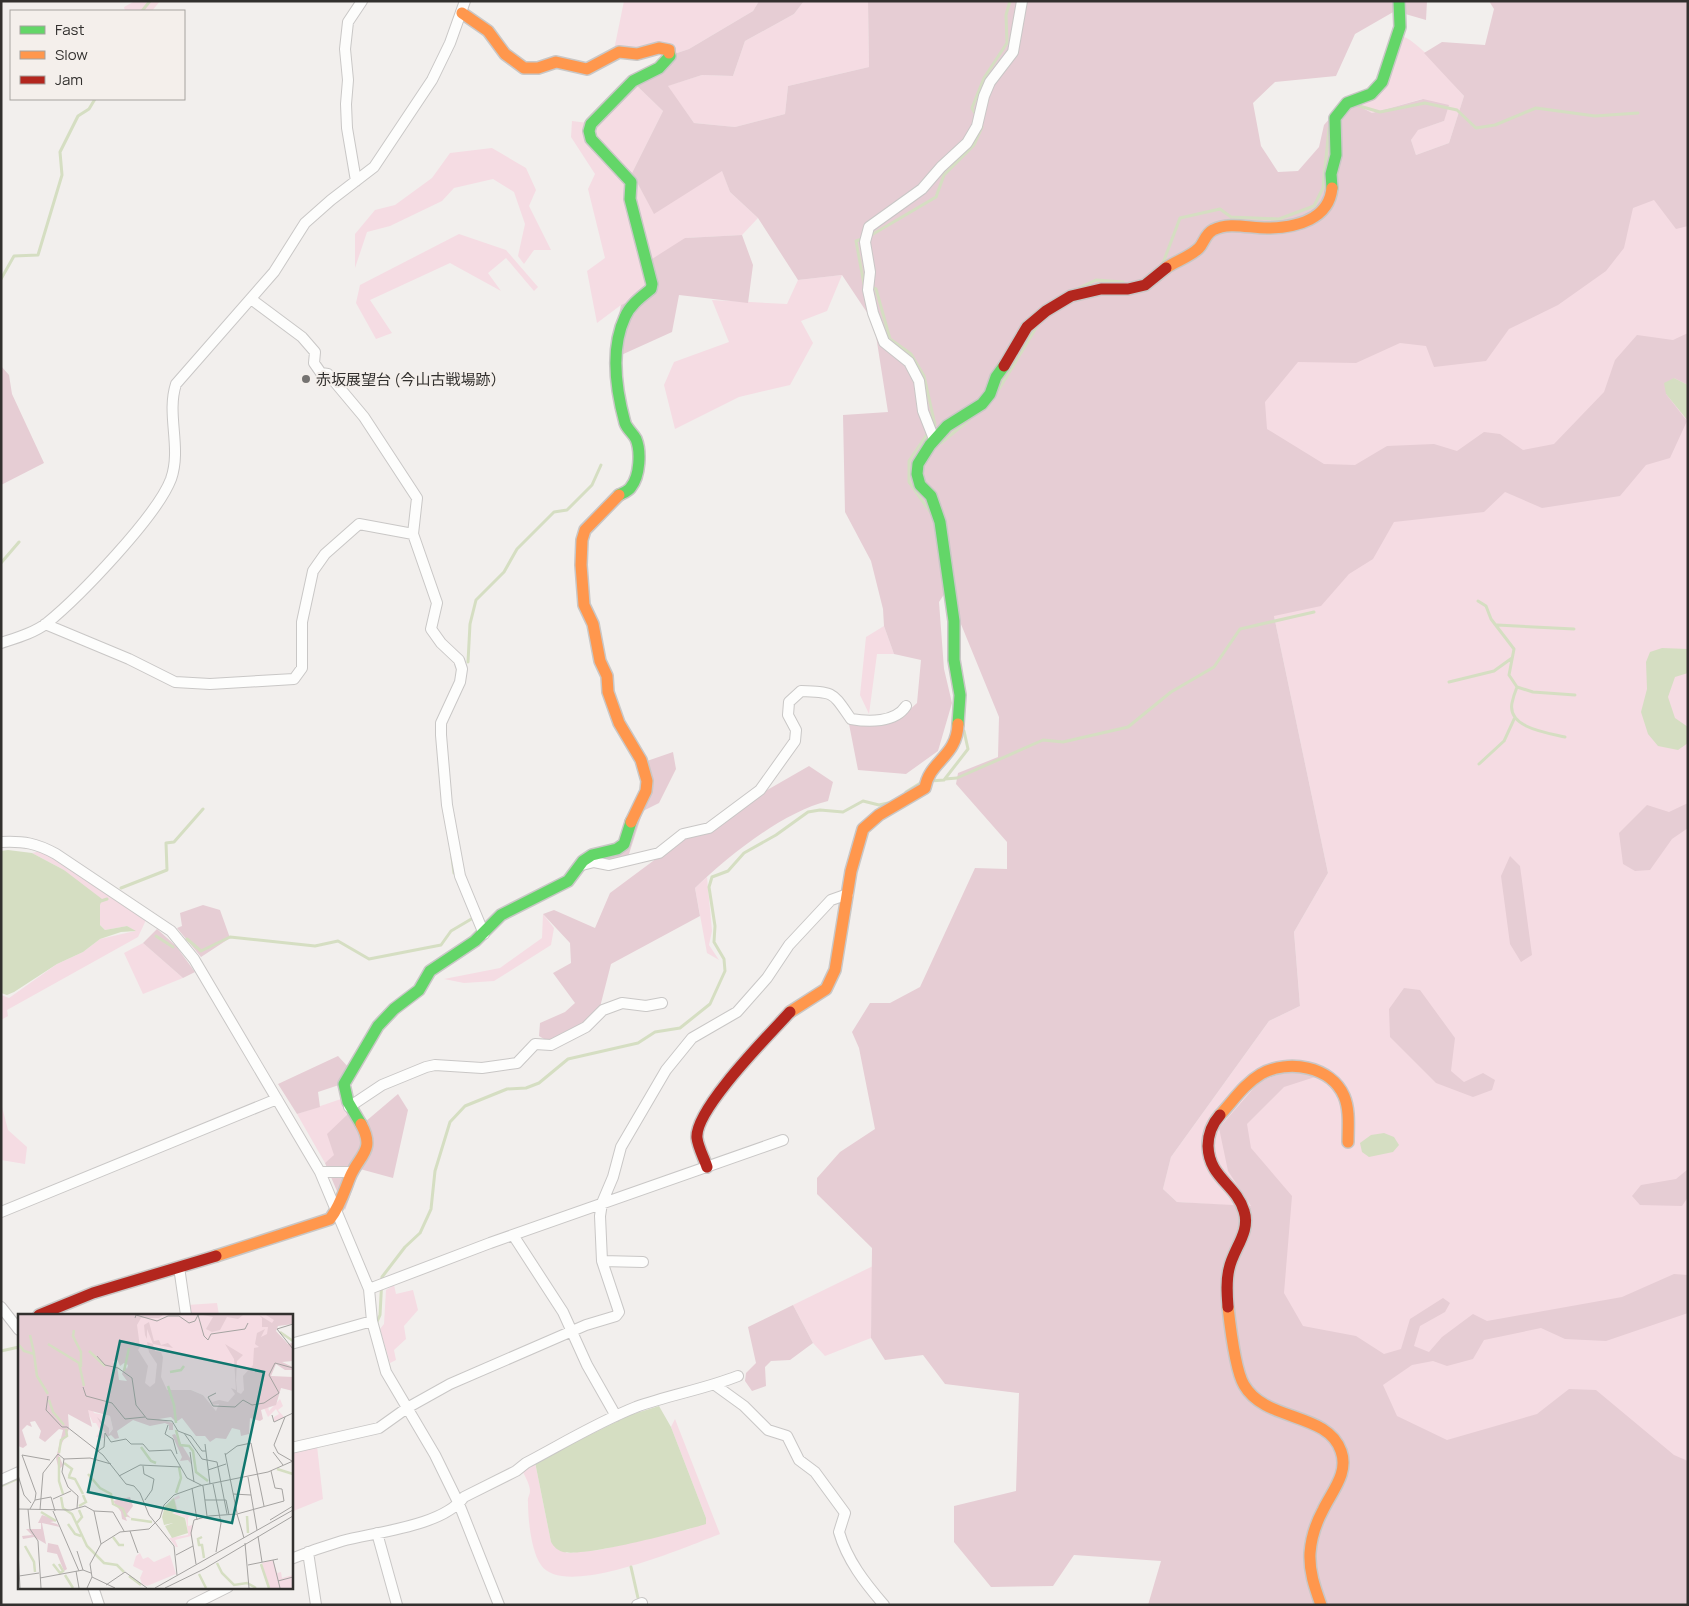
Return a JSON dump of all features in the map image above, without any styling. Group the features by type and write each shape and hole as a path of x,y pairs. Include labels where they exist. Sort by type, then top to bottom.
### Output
{"street":[{"path":"356,181 348,128 346,104 348,80 345,49 348,22 362,1"},
{"path":"1,643 46,624 110,561 155,506 171,479 175,460 176,438 172,397 176,384 274,272 305,223 374,167 432,80 462,13 465,1"},
{"path":"932,442 923,411 919,381 909,362 884,342 873,313 866,238 869,227 922,189 967,143 978,122 984,96 990,82 1013,52 1022,1"},
{"path":"707,1166 697,1137 699,1124 730,1077 792,1010 826,989 835,970 838,940 851,871 863,829 879,815 925,788 927,775 949,753 958,732 960,695 954,660 954,621 940,522 930,496 920,485 917,474 918,464 932,442 947,426 982,404 990,394 996,377 1011,357 1027,327 1046,311 1071,296 1101,289 1128,289 1145,285 1169,266 1199,248 1206,236 1214,230 1228,226 1271,228 1305,222 1318,216 1324,210 1332,191 1332,174 1336,155 1335,122 1347,103 1371,94 1382,82 1400,27 1398,1"},
{"path":"41,1314 93,1293 330,1219 343,1202 352,1172 360,1163 366,1148 367,1138 344,1093 344,1084 378,1026 394,1009 419,990 430,971 484,934 501,915 568,881 582,865 583,861 592,855 617,850 624,844 635,811 646,791 647,781 641,760 619,723 608,692 607,676 600,661 594,624 584,605 580,564 582,540 585,530 614,498 631,488 637,476 639,449 635,437 626,426 621,406 615,352 624,316 637,300 650,289 652,284 645,263 630,199 631,182 591,139 589,131 591,124 633,81 658,68 670,56 670,50 659,48 637,54 619,52 587,69 556,62 538,68 524,68 505,54 488,32 475,20 462,13"},
{"path":"251,299 302,337 315,352 314,363 321,374 328,374 364,417 417,498 412,534 437,604 431,629 441,644 459,660 462,669 460,682 441,723 441,735 447,805 460,876 484,934"},
{"path":"46,624 129,659 175,682 210,684 294,679 302,668 302,622 312,571 325,554 359,524 412,534"},
{"path":"582,865 594,862 609,864 659,853 683,834 709,828 760,790 795,741 796,730 788,715 789,702 801,690 823,691 834,695 851,719 870,723 902,712 906,706"},
{"path":"1,842 38,844 50,850 170,931 194,960 320,1172 336,1212 372,1288 372,1321 386,1372 435,1455 459,1504 499,1605"},
{"path":"292,1448 379,1428 406,1408 450,1384 570,1332 616,1316 619,1312 602,1261 602,1203 614,1177 621,1147 666,1070 692,1038 705,1028 730,1018 767,978 789,946 831,900 848,894"},
{"path":"350,1107 382,1086 426,1067 435,1065 482,1068 517,1063 536,1044 551,1045 586,1027 603,1010 622,1003 646,1006 662,1003"},
{"path":"1321,1605 1312,1581 1310,1551 1322,1510 1337,1488 1342,1474 1342,1450 1330,1434 1308,1421 1275,1412 1251,1396 1243,1384 1226,1286 1232,1260 1243,1238 1246,1220 1242,1204 1212,1169 1208,1159 1208,1136 1212,1125 1253,1079 1275,1069 1293,1066 1312,1068 1330,1079 1344,1096 1349,1124 1348,1142"},
{"path":"1,1212 277,1099"},
{"path":"372,1288 513,1235 783,1140"},
{"path":"320,1172 352,1172"},
{"path":"513,1235 563,1312 570,1332 616,1416"},
{"path":"602,1261 643,1262"},
{"path":"179,1267 186,1314"},
{"path":"1,1308 18,1327"},
{"path":"292,1344 372,1321"},
{"path":"292,1559 308,1552 377,1533 418,1525 459,1504 464,1497 616,1416 637,1407 715,1385 738,1376"},
{"path":"715,1385 744,1406 768,1430 787,1436 800,1460 815,1472 845,1514 839,1532 853,1564 868,1587 884,1605"},
{"path":"1,1480 18,1472"},
{"path":"377,1533 397,1605"},
{"path":"308,1552 316,1605"},
{"path":"93,1588 99,1605"},
{"path":"198,1603 226,1588"}],"shaded area":[{"path":"135,1 160,1 153,10 125,10 124,7"},
{"path":"624,1 759,1 753,11 689,49 674,54 614,50"},
{"path":"759,1 804,1 794,14 745,41 733,76 702,75 668,86 694,123 735,127 785,114 788,86 869,67 868,1 1427,1 1426,20 1395,11 1355,34 1336,76 1275,82 1253,103 1261,146 1278,172 1298,171 1319,147 1324,125 1346,99 1372,113 1423,99 1449,105 1444,121 1418,130 1411,140 1416,155 1449,143 1464,96 1424,53 1442,42 1485,45 1494,9 1489,1 1688,1 1688,226 1676,229 1654,200 1633,208 1624,248 1606,271 1558,305 1509,329 1486,361 1434,367 1426,346 1400,343 1356,363 1298,362 1265,402 1267,429 1324,464 1355,465 1387,446 1434,444 1457,451 1484,432 1500,434 1523,450 1554,444 1604,392 1615,360 1637,335 1673,340 1688,333 1688,385 1674,378 1666,394 1687,421 1670,458 1646,465 1620,496 1542,508 1505,492 1484,512 1394,522 1373,559 1349,574 1321,606 1274,616 1328,873 1294,932 1300,1006 1269,1021 1171,1157 1163,1189 1177,1202 1251,1206 1228,1171 1219,1128 1260,1081 1292,1070 1315,1077 1284,1087 1247,1124 1251,1148 1292,1196 1284,1293 1303,1326 1356,1336 1384,1354 1401,1349 1410,1319 1443,1298 1450,1303 1445,1312 1420,1326 1414,1346 1429,1352 1442,1337 1473,1314 1487,1321 1622,1297 1674,1274 1688,1275 1688,1313 1606,1341 1565,1339 1541,1328 1484,1340 1473,1359 1447,1366 1433,1361 1412,1365 1383,1385 1397,1416 1447,1440 1537,1414 1569,1389 1596,1390 1674,1455 1688,1461 1688,1605 1148,1605 1161,1561 1074,1555 1053,1586 991,1587 954,1542 954,1506 1016,1491 1019,1393 945,1384 923,1355 885,1360 871,1338 872,1248 817,1194 817,1178 840,1152 875,1129 859,1048 852,1032 870,1003 890,1003 920,987 975,868 1007,869 1007,842 956,784 958,773 998,757 999,717 947,590 939,602 944,669 952,703 938,751 906,774 858,770 849,724 868,724 886,721 902,714 917,703 921,660 894,654 884,626 883,609 871,561 845,512 843,415 888,412 874,323 842,275 798,280 758,218 730,192 722,171 654,214 632,173 663,111 634,83 674,54 689,49 753,11"},
{"path":"804,1 868,1 869,67 788,86 785,114 735,127 694,123 667,86 702,75 733,76 745,41 794,14"},
{"path":"1397,34 1406,37 1424,51 1464,96 1449,143 1416,155 1411,140 1417,130 1444,121 1422,99 1372,113 1346,99 1376,87"},
{"path":"634,83 663,111 632,173 654,213 722,170 730,192 758,218 742,235 685,238 655,289 621,305 597,323 587,271 605,258 588,189 595,174 571,137 572,121 588,123"},
{"path":"492,148 526,168 536,190 529,206 551,250 534,250 524,264 518,256 525,224 514,192 493,179 454,188 442,201 390,226 367,232 355,268 355,234 375,210 395,205 432,178 450,153"},
{"path":"1609,192 1688,201 1688,1498 1466,1452 1394,1424 1288,1335 1274,1285 1283,1209 1177,1202 1163,1189 1171,1157 1269,1021 1300,1006 1294,932 1328,873 1274,616 1212,466 1259,377"},
{"path":"459,234 506,250 538,287 534,291 506,258 488,273 501,291 450,263 370,300 392,333 376,339 356,303 360,285"},
{"path":"742,235 753,265 748,303 679,295 672,332 619,356 613,341 621,305 655,289 652,259 685,238"},
{"path":"842,275 827,311 801,321 813,343 790,385 739,397 675,429 664,385 674,362 729,342 712,300 787,304 798,280"},
{"path":"1,366 9,375 12,394 44,463 1,485"},
{"path":"1674,378 1688,385 1688,421 1666,394 1664,383"},
{"path":"884,626 894,654 877,654 869,714 860,695 866,637"},
{"path":"1662,648 1688,649 1688,673 1675,677 1668,697 1675,718 1688,727 1688,743 1678,750 1658,746 1648,734 1641,712 1647,689 1646,662 1650,652"},
{"path":"673,752 676,769 659,803 643,811 628,857 609,862 595,859 619,846 643,784 647,761"},
{"path":"809,766 833,782 828,801 793,815 775,825 723,862 695,888 700,916 611,964 599,1011 584,1024 549,1042 539,1036 540,1023 565,1012 575,1003 553,973 571,963 570,943 543,914 554,910 595,928 610,893 684,838"},
{"path":"1688,803 1688,828 1672,839 1650,870 1635,871 1623,864 1619,833 1647,805 1669,812"},
{"path":"1,851 32,853 64,870 102,899 100,905 100,925 105,930 127,926 136,931 121,932 100,939 83,952 57,964 14,992 7,995 1,993"},
{"path":"41,851 146,920 138,937 7,1010 8,1016 1,1020 1,995 9,998 57,964 83,952 100,939 135,931 127,926 105,930 100,925 100,905 64,870 32,853"},
{"path":"1510,856 1520,866 1532,955 1521,962 1510,944 1501,876"},
{"path":"707,877 712,931 709,945 719,960 707,953 695,888"},
{"path":"203,905 220,910 230,938 201,957 177,928 182,926 180,913"},
{"path":"543,914 554,928 551,945 494,981 464,983 444,979 500,968 542,938"},
{"path":"157,929 176,946 195,972 183,978 143,943"},
{"path":"143,943 183,978 143,994 124,953"},
{"path":"1404,988 1420,990 1455,1038 1451,1071 1464,1082 1483,1073 1495,1080 1492,1090 1473,1097 1436,1083 1390,1037 1389,1009"},
{"path":"338,1056 350,1069 339,1085 318,1092 320,1107 297,1114 278,1084"},
{"path":"398,1094 408,1110 393,1178 360,1169 345,1210 325,1163 334,1155 327,1134 349,1113 365,1122"},
{"path":"341,1099 349,1113 334,1156 325,1163 297,1114"},
{"path":"1,1103 8,1130 27,1147 25,1164 1,1160"},
{"path":"1384,1133 1394,1137 1399,1145 1393,1152 1369,1157 1362,1152 1360,1143 1371,1135"},
{"path":"1688,1169 1688,1197 1682,1206 1640,1205 1632,1196 1641,1185 1676,1179"},
{"path":"873,1266 871,1338 825,1356 813,1343 793,1305"},
{"path":"394,1285 396,1294 413,1290 418,1310 404,1326 406,1339 394,1350 396,1360 390,1363 380,1329 384,1324 386,1290"},
{"path":"217,1303 219,1314 189,1314 187,1305"},
{"path":"793,1305 813,1343 790,1360 771,1361 765,1367 766,1386 752,1391 745,1381 746,1373 756,1363 748,1327"},
{"path":"659,1406 671,1427 706,1518 706,1524 655,1538 591,1551 575,1553 563,1552 557,1549 551,1542 535,1462 630,1415"},
{"path":"675,1419 720,1534 655,1558 599,1574 574,1577 554,1574 541,1565 532,1543 528,1509 530,1489 522,1470 535,1462 551,1542 567,1553 599,1550 690,1529 706,1518 671,1427"},
{"path":"317,1446 323,1499 292,1512 293,1490 292,1454"}],"waterway":[{"path":"143,10 150,1"},
{"path":"976,115 972,108 984,78 1007,43 1006,15 1010,1"},
{"path":"1,279 14,256 38,255 62,175 60,152 78,116 89,109 94,100"},
{"path":"1356,105 1380,112 1425,103 1457,110 1476,128 1495,125 1536,108 1595,116 1638,113"},
{"path":"868,237 936,197 944,175 974,145 982,127 980,123"},
{"path":"1163,263 1180,218 1220,209 1231,217 1279,219 1314,206 1323,188 1329,128"},
{"path":"862,239 856,241 864,284 876,289 890,339 911,354 924,376 935,425 932,428"},
{"path":"1079,288 1096,280 1123,282"},
{"path":"999,389 1037,326"},
{"path":"941,443 969,420"},
{"path":"928,433 909,461 909,482 933,516"},
{"path":"468,662 470,624 476,600 504,572 517,549 554,512 567,510 592,485 601,465"},
{"path":"1,563 19,542"},
{"path":"1478,601 1486,606 1491,619 1514,649 1509,675 1517,687 1512,703 1512,711 1516,718 1530,728 1565,737"},
{"path":"945,779 957,778 1043,740 1063,742 1128,727 1171,692 1214,667 1240,629 1314,612"},
{"path":"1497,625 1574,629"},
{"path":"1449,682 1494,671 1512,658"},
{"path":"1517,687 1533,692 1575,695"},
{"path":"1479,764 1504,741 1515,717"},
{"path":"930,781 944,780 968,749 964,731"},
{"path":"906,792 922,782"},
{"path":"376,1324 380,1315 382,1277 405,1247 420,1233 431,1209 435,1171 450,1122 465,1106 507,1089 526,1088 539,1083 568,1059 638,1043 655,1032 680,1028 710,1004 725,971 724,959 714,942 715,926 709,887 712,877 728,871 744,853 776,835 808,812 820,810 843,812 863,801 879,805 888,803"},
{"path":"121,888 167,870 166,843 174,842 203,809"},
{"path":"452,857 454,873"},
{"path":"98,902 107,899"},
{"path":"187,939 201,951 230,937 315,946 338,941 369,959 441,945 451,931 473,918 472,915"},
{"path":"156,936 173,947"},
{"path":"1,1351 18,1347"},
{"path":"1,1486 18,1478"},
{"path":"631,1567 638,1598"}],"traffic: fast":[{"path":"1332,188 1331,174 1336,155 1335,118 1347,103 1371,94 1382,82 1400,27 1399,1"},
{"path":"619,495 629,490 634,482 638,470 639,457 638,444 625,423 619,397 616,370 617,342 627,313 651,289 652,284 630,199 631,182 591,139 589,131 591,124 633,81 659,68 670,56 669,53"},
{"path":"958,724 960,695 954,660 954,621 940,522 931,496 920,485 917,474 918,464 930,445 947,426 982,404 990,394 996,377 1004,366"},
{"path":"361,1124 348,1102 344,1084 378,1026 394,1009 419,990 430,971 475,941 501,915 568,881 583,861 592,855 617,849 624,844 631,822"}],"traffic: slow":[{"path":"462,13 488,31 505,54 524,68 538,68 556,62 587,69 619,52 637,54 659,48 669,50 669,53"},
{"path":"1166,268 1195,251 1201,246 1208,234 1220,227 1280,227 1291,226 1310,219 1325,207 1330,199 1332,188"},
{"path":"619,495 585,530 582,540 581,565 584,605 593,624 600,661 607,676 608,692 619,723 641,760 647,781 646,791 631,822"},
{"path":"790,1012 826,989 835,970 851,871 863,829 879,815 925,788 932,771 953,744 958,724"},
{"path":"1220,1115 1244,1088 1261,1074 1272,1069 1284,1067 1308,1068 1329,1078 1338,1086 1344,1096 1348,1113 1348,1142"},
{"path":"216,1256 330,1219 366,1147 367,1141 361,1124"},
{"path":"1228,1307 1236,1358 1244,1385 1254,1397 1266,1405 1323,1429 1334,1438 1341,1451 1343,1459 1341,1474 1318,1520 1311,1548 1311,1573 1321,1605"}],"traffic: jam":[{"path":"1004,366 1027,327 1046,311 1071,296 1101,289 1128,289 1145,285 1166,268"},
{"path":"707,1167 697,1138 699,1125 707,1110 751,1054 790,1012"},
{"path":"1220,1115 1213,1125 1208,1141 1210,1157 1218,1174 1240,1202 1246,1219 1243,1233 1228,1274 1228,1307"},
{"path":"41,1314 93,1293 216,1256"}],"place":[{"name":"赤坂展望台 (今山古戦場跡）","path":"306,379"}]}
